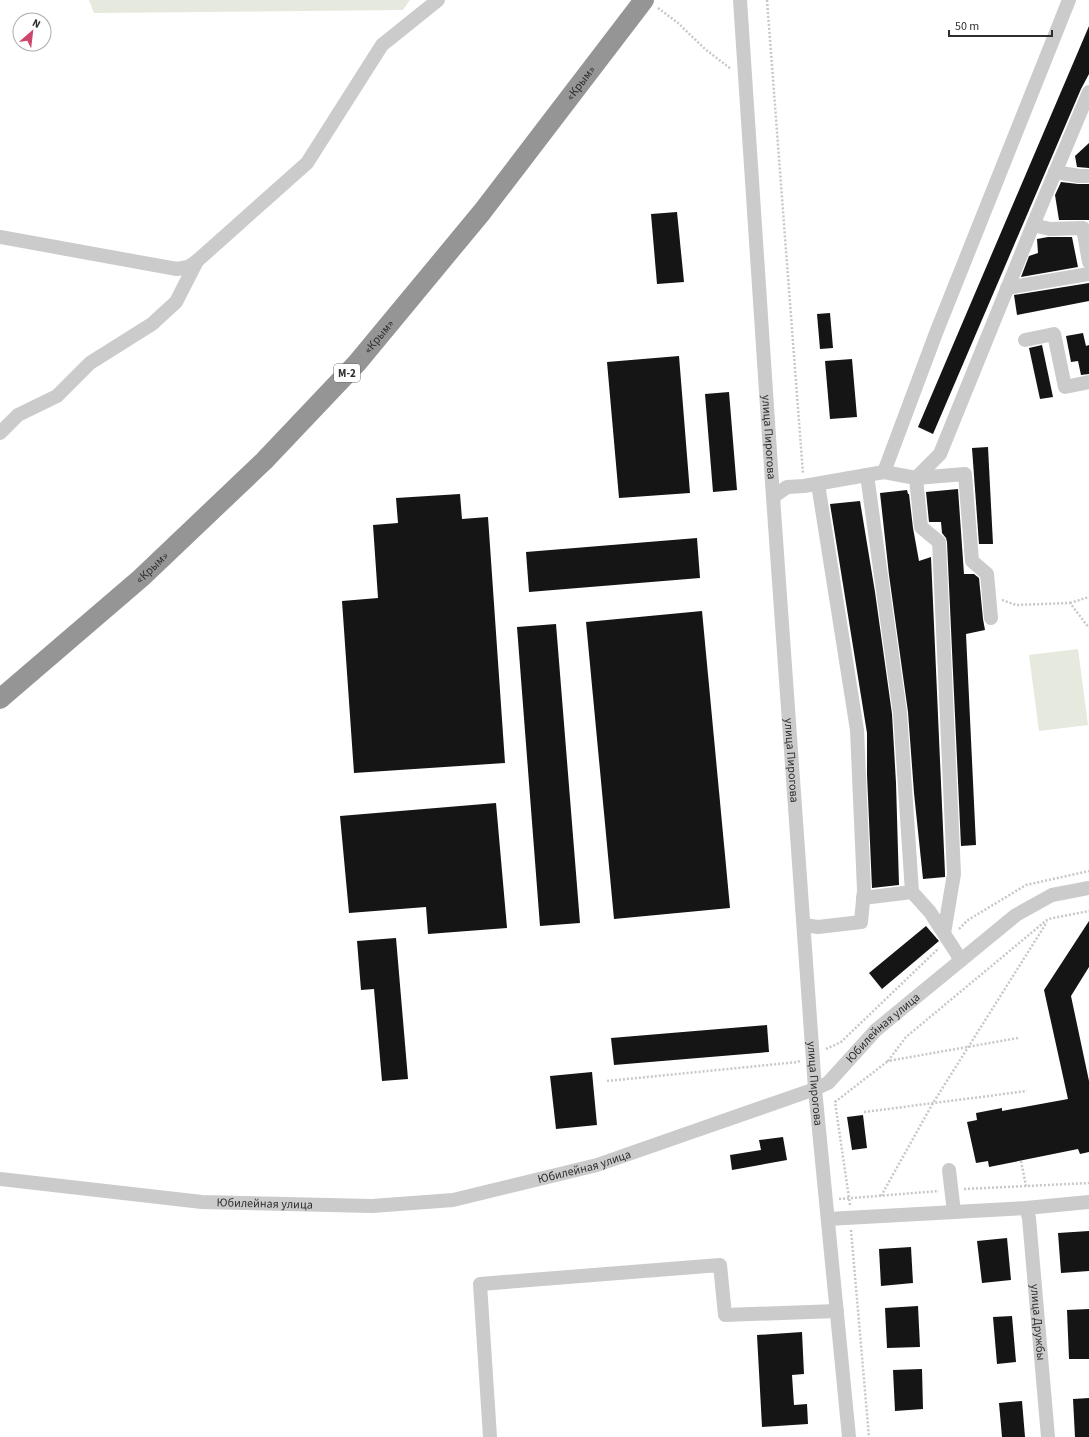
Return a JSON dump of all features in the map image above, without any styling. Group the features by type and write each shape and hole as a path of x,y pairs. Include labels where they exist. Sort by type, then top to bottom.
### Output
{"highway":[{"name":"«Крым»","path":"0,699 147,573 264,462 351,368 420,288 648,2"}],"street":[{"path":"0,237 177,269 188,267 197,261 307,163 382,44 438,0"},
{"name":"улица Пирогова","path":"740,0 773,496 813,1055 849,1437"},
{"path":"884,472 939,326 1069,0"},
{"path":"916,478 940,454 1007,288 1089,92"},
{"path":"1055,172 1089,176"},
{"path":"1033,225 1050,229 1083,228 1089,262"},
{"path":"0,433 18,415 57,396 90,363 152,324 176,302 197,261"},
{"path":"1007,288 1089,274"},
{"path":"1025,340 1054,334 1065,387 1089,382"},
{"path":"773,496 787,487 811,485 884,472 916,478 965,474 972,561 987,574 991,618"},
{"path":"867,475 900,713 912,892 930,912 961,960"},
{"path":"916,478 921,527 939,542 954,874 946,936"},
{"path":"804,925 818,927 861,922 864,890 857,730 811,485"},
{"name":"Юбилейная улица","path":"0,1179 202,1202 372,1206 453,1200 597,1165 816,1089 828,1083 876,1030 1016,915 1052,895 1089,888"},
{"path":"863,898 912,892"},
{"path":"949,1170 954,1212"},
{"path":"828,1219 1026,1208 1089,1202"},
{"name":"улица Дружбы","path":"1026,1208 1030,1218 1048,1437"},
{"path":"490,1437 480,1284 720,1265 725,1314 837,1311"}],"path":[{"path":"767,0 811,485"},
{"path":"648,2 678,23 705,49 726,64 746,83"},
{"path":"989,600 1001,599 1016,605 1070,603 1089,596"},
{"path":"1070,603 1089,628"},
{"path":"607,1081 798,1062 841,1042 946,936 968,920 1026,885 1089,871"},
{"path":"868,1437 849,1198 835,1102 888,1061 906,1036 1048,920 1089,911"},
{"path":"881,1196 933,1103 1048,920"},
{"path":"888,1061 1018,1038"},
{"path":"864,1112 1027,1091"},
{"path":"1021,1161 1026,1186"}],"shaded area":[{"path":"89,0 410,0 403,10 94,13"},
{"path":"1078,649 1088,725 1039,731 1029,655"}],"building":[{"path":"1089,26 1089,74 1081,89 933,434 918,427"},
{"path":"1089,143 1089,168 1077,167 1075,156"},
{"path":"1061,182 1089,184 1089,220 1059,220 1055,195"},
{"path":"677,212 684,282 657,284 651,214"},
{"path":"1048,237 1072,237 1078,267 1021,277 1029,256 1038,253 1037,239"},
{"path":"1089,283 1089,301 1017,315 1014,295"},
{"path":"830,313 833,348 820,349 817,314"},
{"path":"1083,333 1086,346 1089,345 1089,374 1081,375 1078,361 1071,362 1066,336"},
{"path":"1042,345 1053,397 1040,399 1029,348"},
{"path":"679,356 690,493 619,498 607,362"},
{"path":"852,359 857,417 830,419 825,361"},
{"path":"729,392 737,490 713,492 705,394"},
{"path":"988,447 993,544 979,544 972,448"},
{"path":"958,489 964,574 974,574 979,578 985,630 966,634 976,845 961,846 947,542 942,533 941,522 929,522 926,492"},
{"path":"907,490 909,494 919,561 931,557 945,873 945,877 923,879 914,793 908,712 889,575 880,493"},
{"path":"460,494 462,519 488,517 505,763 354,773 342,601 378,598 373,525 398,523 396,498"},
{"path":"860,501 875,592 892,714 896,783 899,885 872,888 867,775 867,733 830,504"},
{"path":"697,538 700,578 529,592 526,552"},
{"path":"702,611 730,908 614,919 586,622"},
{"path":"556,624 580,923 540,926 517,627"},
{"path":"496,803 507,928 428,934 426,907 349,913 340,816"},
{"path":"1089,921 1089,967 1071,996 1089,1081 1089,1152 1080,1154 1078,1149 989,1167 988,1161 976,1163 967,1122 977,1120 976,1113 1002,1108 1002,1111 1068,1099 1044,990"},
{"path":"926,926 939,941 882,989 869,973"},
{"path":"396,938 408,1079 382,1081 374,989 361,990 357,941"},
{"path":"767,1025 769,1052 614,1065 611,1038"},
{"path":"592,1072 597,1125 556,1129 550,1076"},
{"path":"863,1115 867,1148 852,1150 847,1117"},
{"path":"783,1137 787,1160 732,1170 730,1155 761,1150 759,1140"},
{"path":"1089,1231 1089,1271 1061,1273 1058,1233"},
{"path":"1007,1238 1011,1280 982,1283 977,1241"},
{"path":"911,1247 913,1283 881,1286 879,1249"},
{"path":"918,1306 920,1347 887,1348 885,1308"},
{"path":"1089,1309 1089,1359 1069,1359 1067,1310"},
{"path":"1012,1316 1016,1362 997,1364 993,1317"},
{"path":"802,1332 804,1374 792,1375 794,1405 807,1404 808,1424 762,1427 757,1335"},
{"path":"922,1369 923,1409 895,1411 893,1370"},
{"path":"1089,1398 1089,1437 1075,1437 1073,1399"},
{"path":"1022,1401 1025,1437 1002,1437 999,1403"}]}
